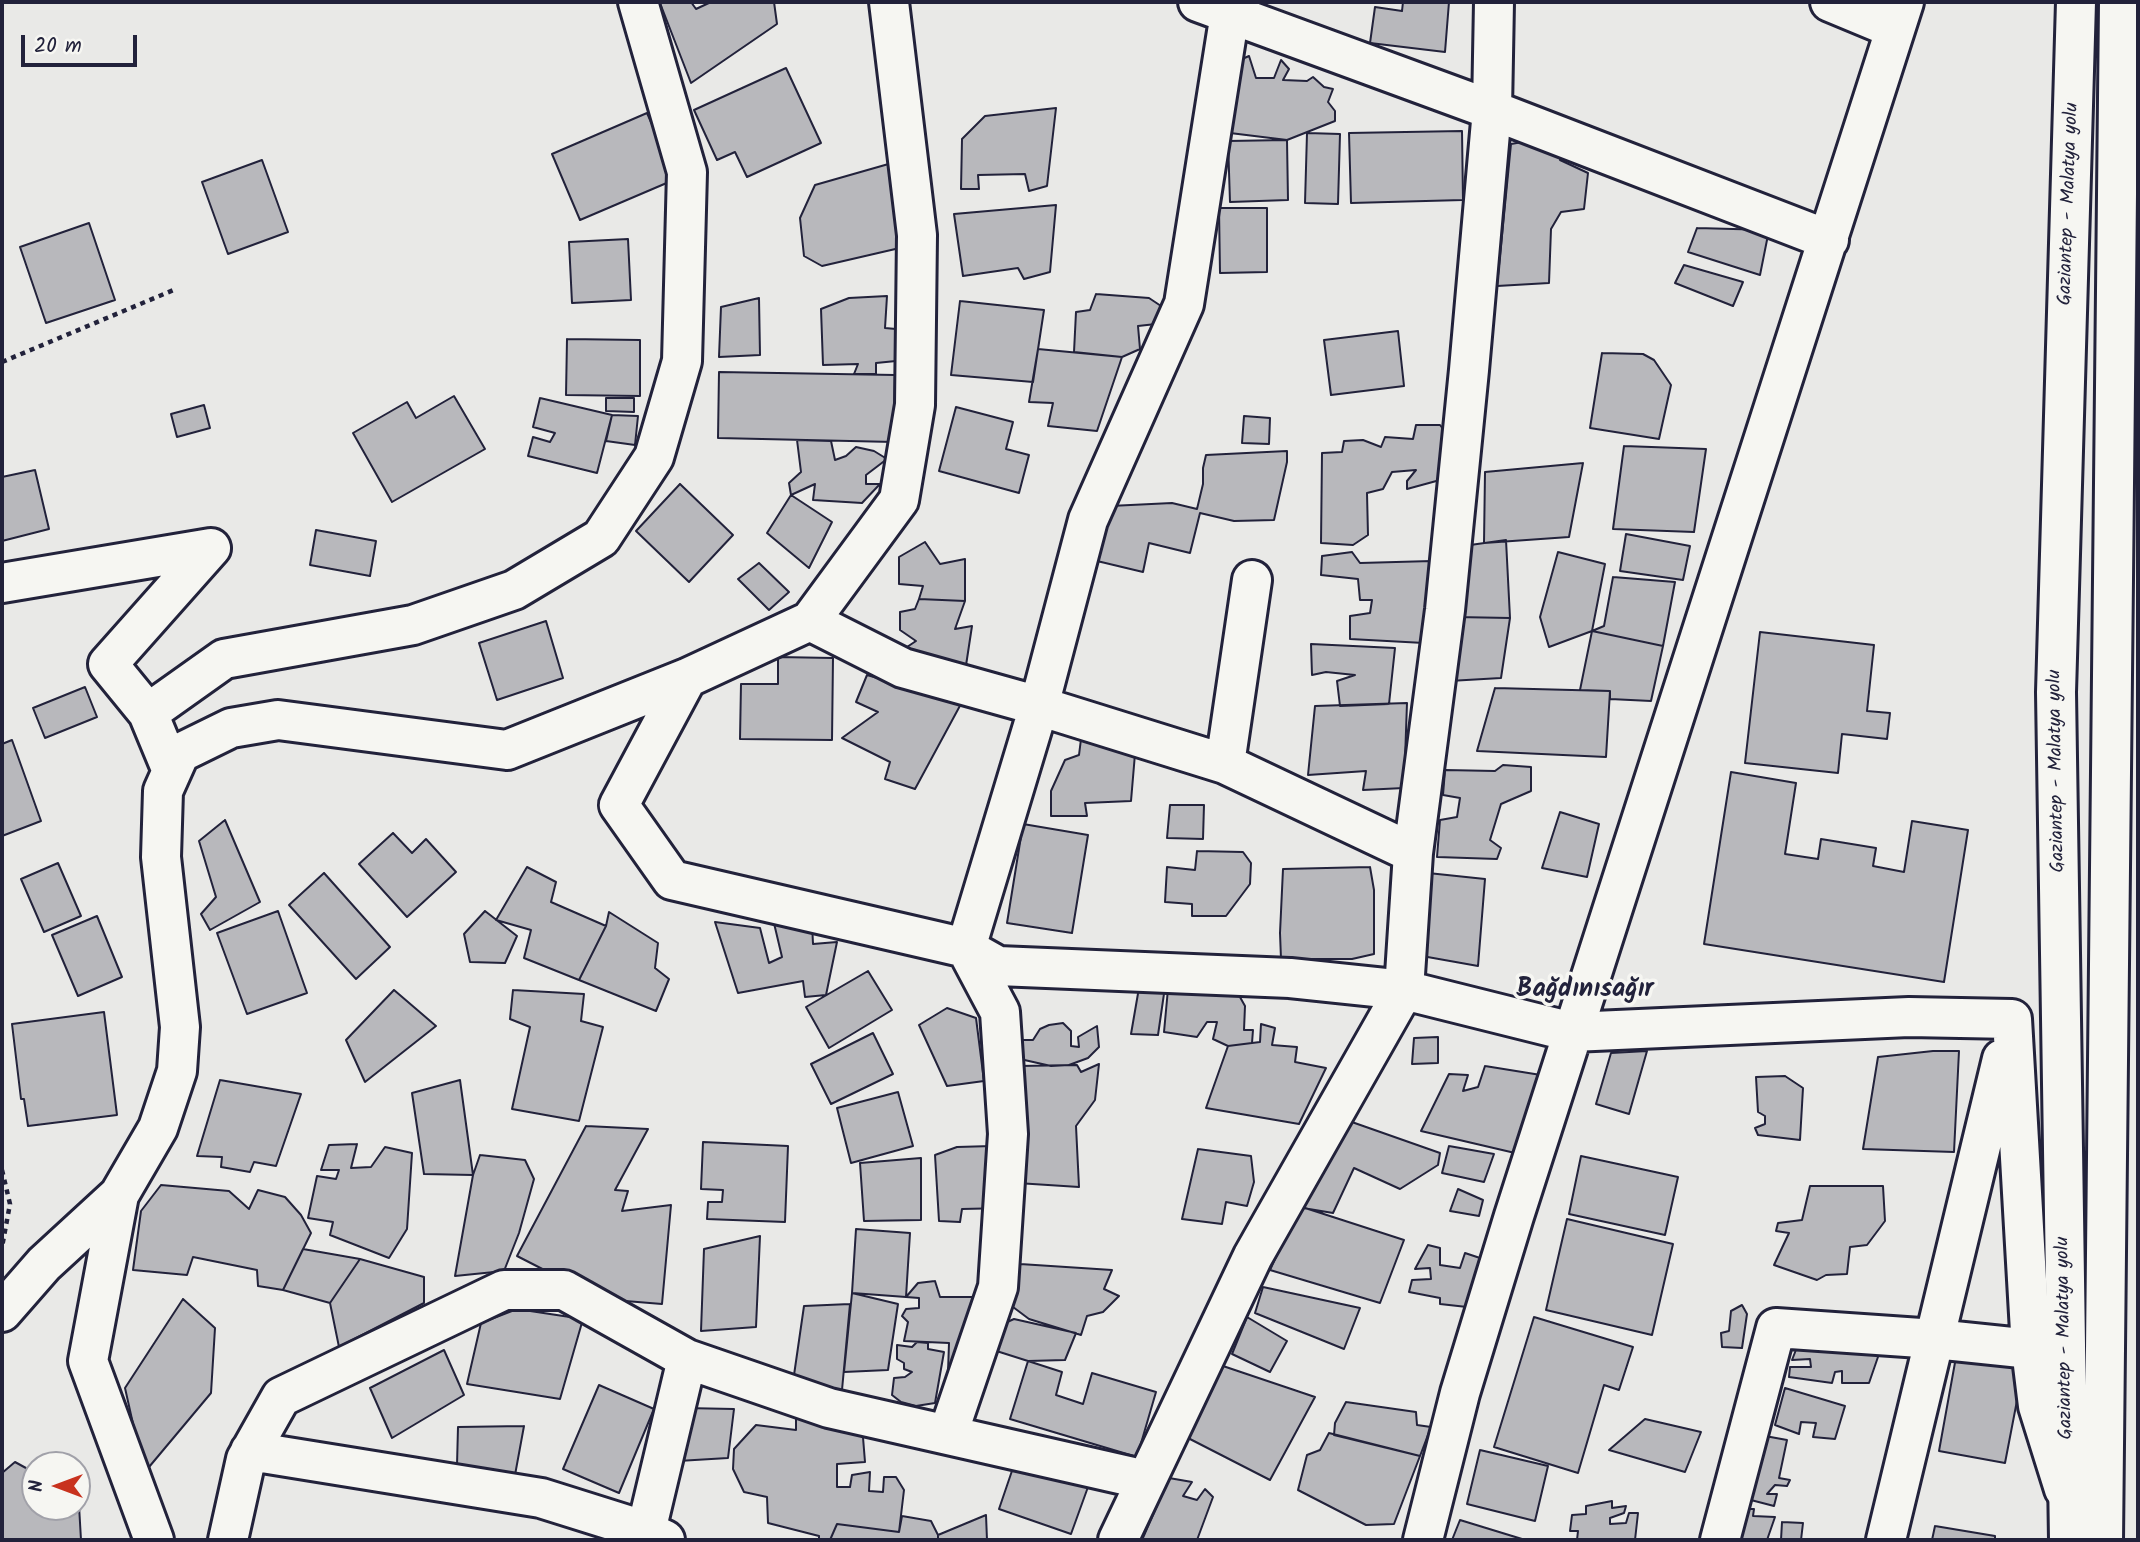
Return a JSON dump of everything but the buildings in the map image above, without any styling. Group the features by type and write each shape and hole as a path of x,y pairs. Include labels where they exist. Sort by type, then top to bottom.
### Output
{"main road":[{"path":"148,713 224,659 414,625 514,590 601,538 654,457 682,361 687,172 638,2"},
{"path":"2,1312 44,1264 119,1195 158,1128 177,1071 180,1027 161,857 163,791 180,752 231,728 278,720 507,750 687,678 810,621 899,500 915,405 917,235 890,2"},
{"path":"1118,1540 1253,1255 1404,990 1413,853 1446,610 1492,110 1494,2"},
{"path":"1423,1540 1460,1393 1572,1032 1829,240 1899,15 1830,2"},
{"name":"Gaziantep - Malatya yolu","path":"2069,1540 2056,692 2076,2"},
{"name":"Gaziantep - Malatya yolu","path":"2100,1540 2119,2"},
{"path":"948,1434 998,1287 1008,1134 1000,1012 966,948 1039,706 1088,520 1184,304 1214,7 1492,110 1829,240"},
{"path":"2,583 211,548 108,664 148,713 172,771"},
{"path":"1225,764 1252,580"},
{"path":"810,621 903,668 1039,706 1225,764 1413,853"},
{"path":"687,678 619,805 672,880 966,948 998,966 1290,978 1404,990 1572,1032 1909,1017 2012,1019"},
{"path":"2012,1019 2031,1349 2038,1406 2068,1503 2100,1540"},
{"path":"1886,1540 2012,1019"},
{"path":"119,1195 89,1361 154,1540"},
{"path":"228,1540 246,1459 281,1397 505,1290 564,1290 687,1359 829,1408 1146,1480"},
{"path":"1720,1540 1776,1328 2031,1349"},
{"path":"250,1451 541,1498 655,1535 687,1359"}],"path":[{"path":"2,362 176,289"},
{"path":"2,1170 10,1205 2,1247"}],"district":[{"name":"Bağdınısağır","path":"1585,992"}]}
